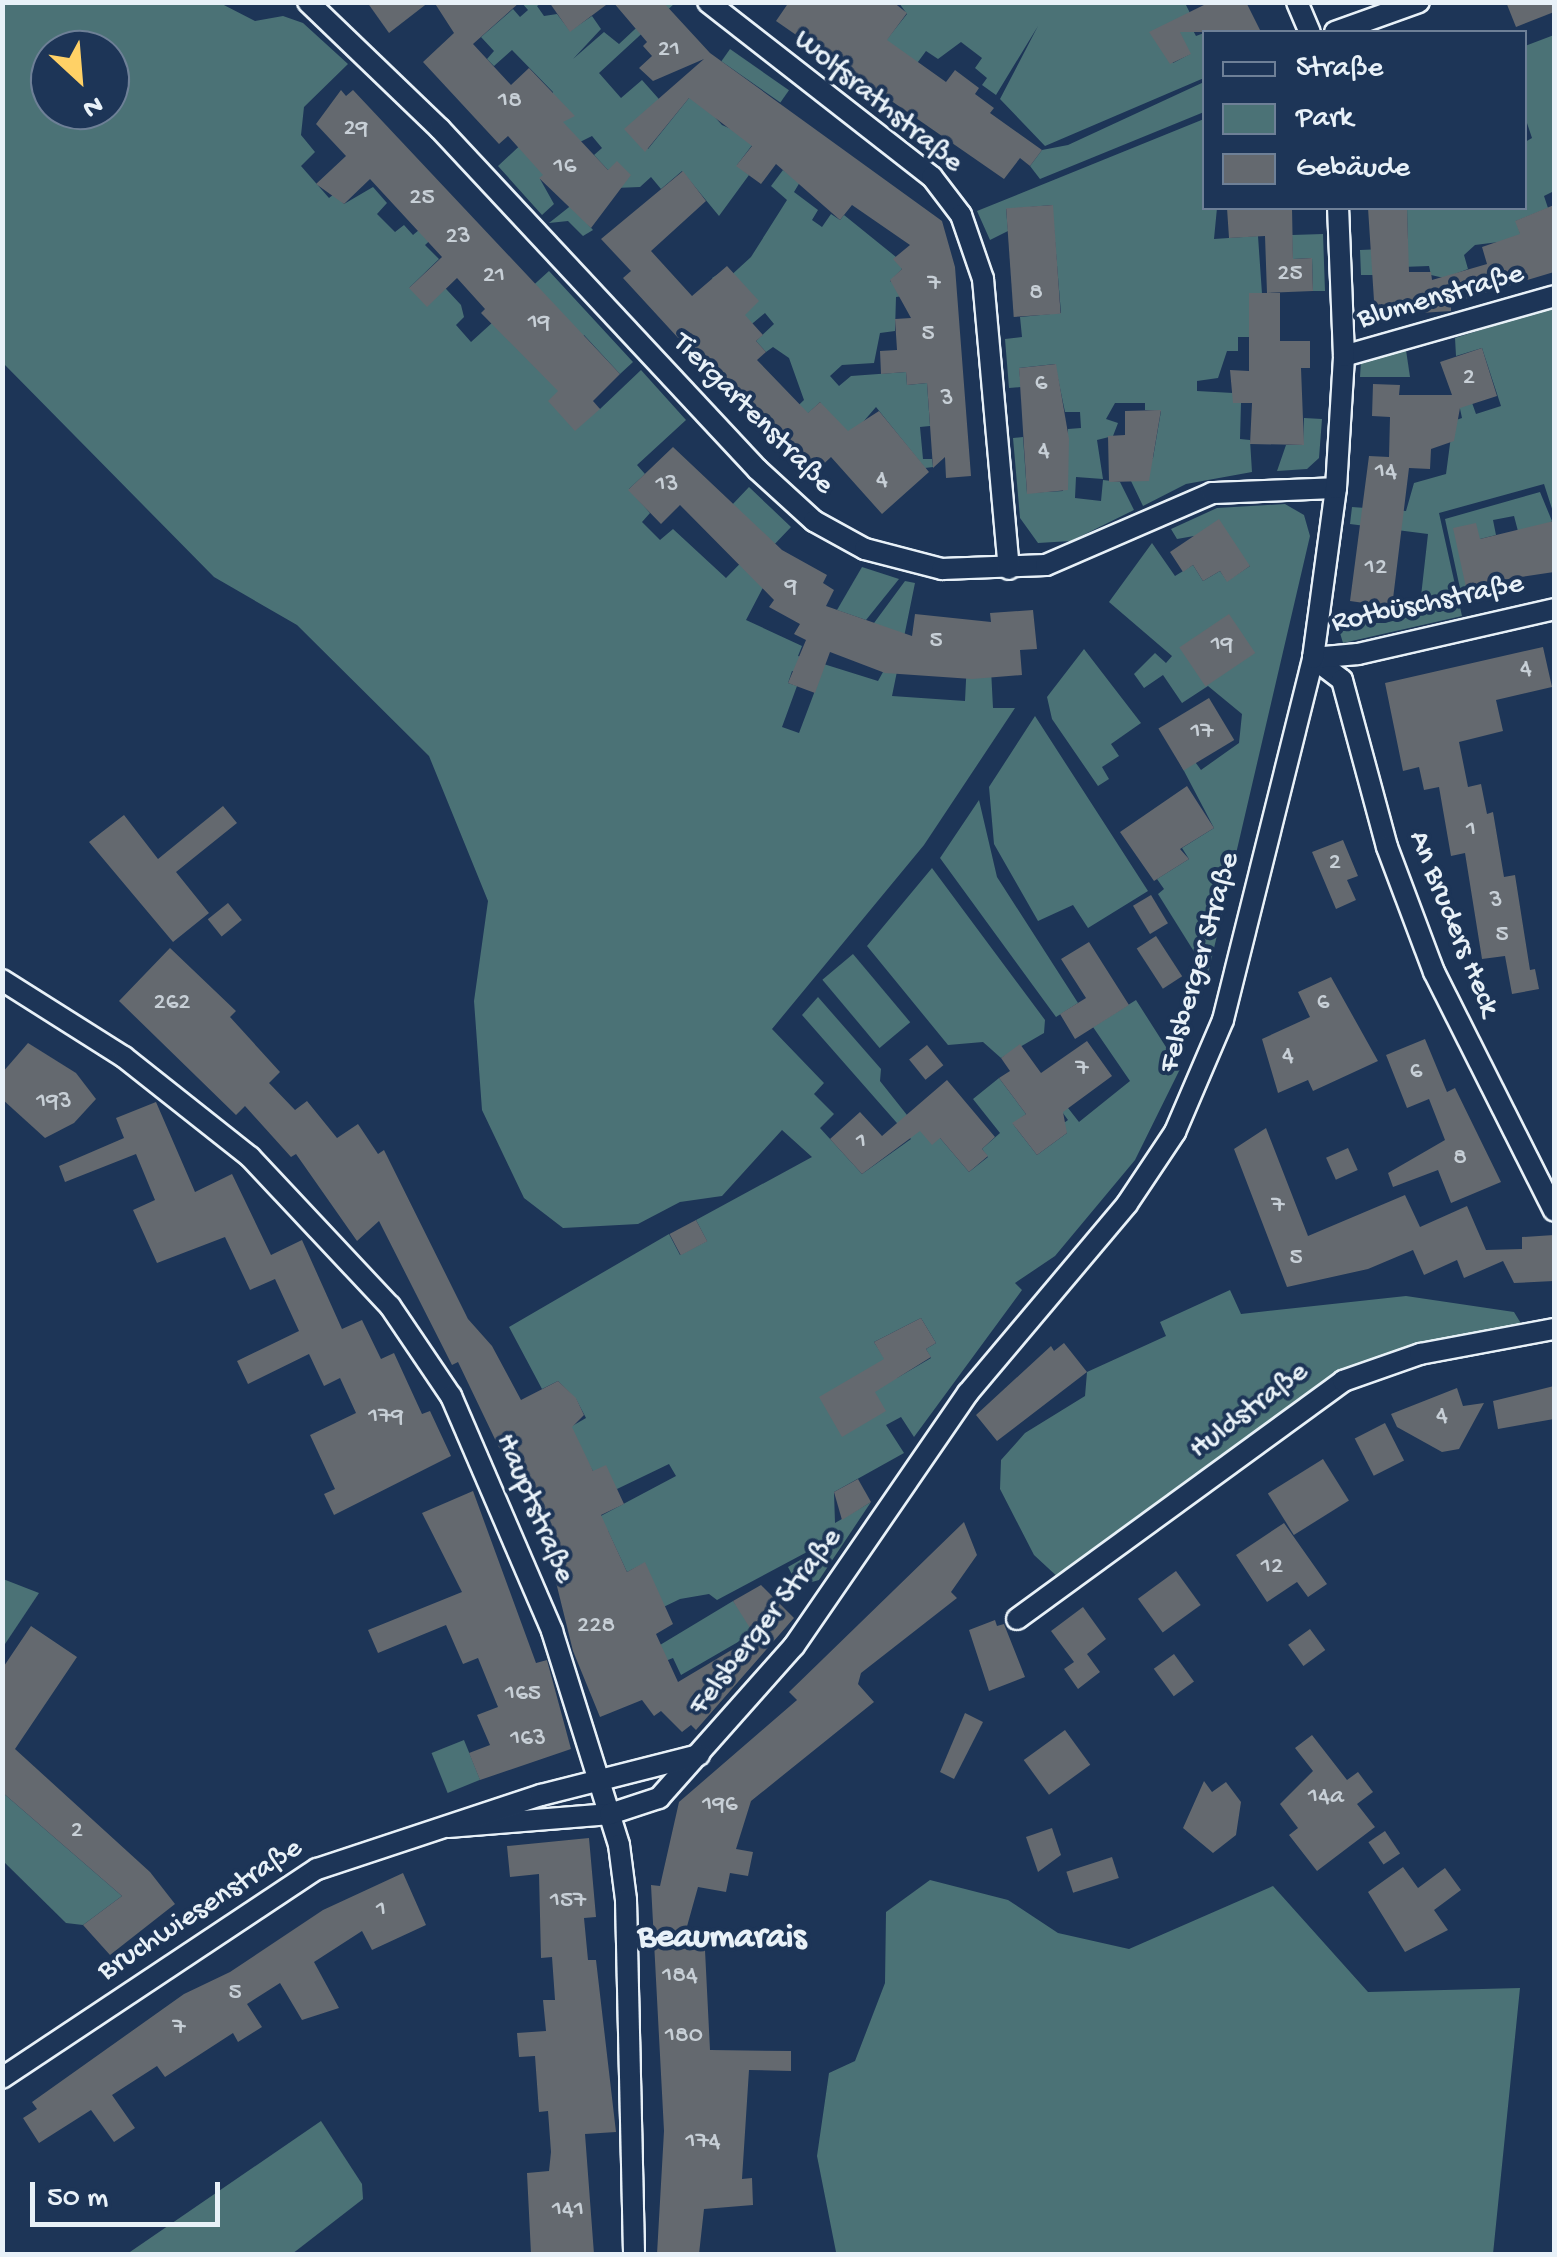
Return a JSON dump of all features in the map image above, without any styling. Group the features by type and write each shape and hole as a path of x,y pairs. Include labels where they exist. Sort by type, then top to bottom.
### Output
{"street":[{"name":"Tiergartenstraße","path":"308,2 440,129 718,428 814,521 865,549 909,563 1009,569 1076,557 1220,491 1336,488"},
{"name":"Wolfsrathstraße","path":"708,2 932,178 961,215 983,279 1009,569"},
{"path":"1297,2 1309,30"},
{"path":"1341,30 1419,2"},
{"name":"Felsberger Straße","path":"610,1814 659,1798 794,1646 968,1393 1127,1204 1175,1132 1222,1020 1312,658 1336,488 1344,356 1338,210"},
{"name":"Blumenstraße","path":"1344,356 1554,296"},
{"name":"Rotbüschstraße","path":"1312,658 1358,654 1554,609"},
{"name":"An Bruders Heck","path":"1312,658 1342,680 1387,847 1434,972 1554,1211"},
{"name":"Hauptstraße","path":"2,980 124,1056 250,1157 338,1247 425,1352 504,1511 601,1779 626,1900 634,2254"},
{"name":"Huldstraße","path":"1017,1619 1343,1381 1420,1354 1554,1329"},
{"name":"Felsberger Straße","path":"601,1779 699,1755"},
{"name":"Bruchwiesenstraße","path":"2,2078 276,1892 356,1854 601,1779"},
{"name":"Bruchwiesenstraße","path":"448,1827 610,1814"}],"green space":[{"path":"2,3 220,3 255,21 283,16 303,23 348,64 304,107 301,135 315,152 301,166 329,198 334,194 344,204 373,187 387,203 377,214 395,232 404,225 413,235 426,224 436,235 425,245 439,259 409,288 434,276 461,305 464,317 456,325 471,342 549,271 633,362 620,374 584,335 548,380 600,409 641,370 686,420 637,465 645,474 629,489 650,513 642,522 660,540 673,529 726,578 766,537 731,506 749,487 791,527 771,548 781,553 746,620 802,646 798,656 878,681 883,672 874,623 905,581 915,583 892,696 965,701 967,660 991,669 993,708 1015,708 924,845 772,1029 824,1083 814,1094 834,1114 820,1128 862,1174 911,1139 802,1015 818,997 881,1069 880,1081 907,1115 940,1138 969,1172 988,1157 982,1149 1000,1133 973,1099 999,1078 1026,1114 1013,1124 1037,1155 1067,1133 1061,1125 1068,1120 1041,1083 1046,1080 1079,1122 1130,1081 1093,1027 1136,1000 1180,1069 1135,1160 1055,1256 1015,1283 1022,1290 914,1437 901,1417 886,1425 904,1453 834,1492 835,1523 871,1502 819,1580 798,1586 788,1567 816,1551 807,1552 717,1600 709,1594 680,1599 651,1613 645,1563 627,1572 608,1531 580,1527 676,1476 669,1464 617,1489 593,1471 567,1429 586,1418 576,1399 558,1381 542,1389 509,1327 669,1234 680,1255 707,1241 696,1220 812,1157 782,1130 722,1196 680,1202 638,1224 563,1228 524,1198 482,1110 474,1001 488,901 429,756 297,625 214,577 3,363","holes":["792,671 819,680 799,733 782,727 797,686 788,683","921,1318 936,1343 926,1349 931,1358 897,1378 874,1342"]},
{"path":"522,3 542,3 537,6 544,16 557,14 570,31 592,16 601,29 573,59 604,32 619,44 663,3 675,3 599,73 621,98 642,80 666,107 639,138 648,149 693,93 722,125 756,140 737,165 749,175 719,216 682,171 661,189 651,177 640,187 615,188 577,212 593,230 583,236 568,221 549,223 617,169 608,170 594,155 602,148 592,136 580,142 540,179 554,204 542,215 498,166 544,123 553,92 512,50 494,66 487,59 494,51 481,37 513,9 520,17 528,10"},
{"path":"899,3 1185,3 1190,13 1156,31 1173,63 1190,54 1176,25 1187,19 1196,36 1202,34 1202,79 1045,146 1000,99 1038,26 996,95 982,85 987,78 975,68 982,58 961,42 938,59 926,51 915,66 884,43 907,14"},
{"path":"1554,35 1554,191 1544,196 1548,208 1516,221 1522,239 1475,245 1464,255 1468,269 1444,278 1431,275 1429,266 1375,268 1375,275 1361,275 1360,250 1408,248 1407,210 1527,210 1527,141 1532,138 1527,123 1527,45"},
{"path":"730,49 789,90 780,103 721,61"},
{"path":"1202,83 1202,113 1040,179 1030,166 1042,150 1068,145"},
{"path":"1202,120 1202,210 1217,210 1214,239 1258,236 1265,337 1238,337 1238,351 1227,351 1218,378 1197,381 1197,391 1233,393 1233,403 1241,403 1240,439 1250,440 1252,472 1186,484 1143,506 1131,481 1153,458 1161,411 1145,410 1145,403 1115,403 1106,419 1118,423 1113,436 1097,440 1103,479 1076,477 1075,498 1101,501 1103,480 1120,482 1134,510 1071,541 1038,543 1020,518 1013,438 1023,437 1027,493 1063,491 1068,429 1081,428 1080,412 1065,412 1055,364 1019,368 1021,387 1009,388 1005,339 1022,337 1020,317 1061,313 1052,205 1006,209 1008,231 990,240 977,211"},
{"path":"783,170 800,182 794,192 818,210 812,220 822,227 831,214 840,220 844,215 896,257 902,269 890,281 913,295 896,297 895,331 880,333 874,363 842,365 830,376 839,386 851,376 906,372 907,385 927,383 930,426 920,427 923,459 932,459 933,467 925,468 876,407 844,444 820,402 781,439 774,429 804,400 789,358 773,347 766,352 756,341 774,324 765,313 747,328 712,278 720,273 727,279 751,257 787,200 771,186"},
{"path":"1323,234 1325,291 1313,291 1312,258 1293,259 1292,235"},
{"path":"1554,307 1554,515 1544,484 1439,513 1462,616 1343,643 1337,623 1385,623 1419,614 1428,534 1350,524 1352,507 1406,511 1414,483 1446,474 1453,421 1462,418 1459,404 1471,400 1476,414 1501,406 1482,348 1456,356 1455,338"},
{"path":"1406,350 1410,377 1360,377 1361,361"},
{"path":"1304,418 1322,419 1319,458 1307,469 1277,471 1286,445 1303,445"},
{"path":"1540,492 1552,521 1524,554 1514,516 1493,520 1496,535 1480,539 1467,592 1461,593 1445,519"},
{"path":"1285,504 1304,515 1310,536 1208,974 1158,894 1164,889 1157,879 1189,859 1182,848 1214,828 1173,750 1182,744 1201,770 1239,743 1242,714 1208,686 1182,703 1163,675 1144,688 1134,674 1155,653 1166,663 1172,656 1109,602 1152,543 1175,576 1193,565 1203,581 1220,571 1227,581 1250,566 1194,536 1177,539 1171,529 1217,508"},
{"path":"862,567 899,579 866,620 837,610"},
{"path":"1084,649 1141,723 1111,744 1119,756 1102,767 1109,779 1098,786 1052,719 1047,697"},
{"path":"1035,716 1148,891 1088,928 1073,905 1038,921 994,844 989,787"},
{"path":"979,800 997,877 1078,1003 1056,1017 940,858"},
{"path":"932,868 1045,1020 1044,1033 1001,1058 983,1042 948,1045 867,946"},
{"path":"853,954 910,1022 880,1048 822,980"},
{"path":"1230,1290 1241,1314 1406,1296 1514,1312 1522,1325 1375,1358 1339,1373 1061,1580 1034,1555 1000,1489 1001,1460 1025,1433 1085,1396 1087,1372 1166,1336 1160,1322"},
{"path":"3,1579 39,1593 3,1647"},
{"path":"733,1601 757,1631 681,1675 673,1658 663,1662 655,1648"},
{"path":"464,1740 480,1780 448,1793 432,1753"},
{"path":"2,1792 122,1896 83,1925 66,1923 3,1861"},
{"path":"930,1880 1008,1900 1058,1933 1129,1949 1273,1886 1368,1992 1520,1988 1493,2254 836,2252 817,2156 829,2073 855,2061 885,1983 886,1912"},
{"path":"321,2121 362,2184 363,2199 292,2254 127,2254"}],"building":[{"path":"367,2 429,2 389,33"},
{"path":"434,2 520,2 473,44 511,85 529,68 575,116 563,122 608,170 617,161 631,175 591,228 539,178 543,175 508,136 499,144 423,62 454,33"},
{"path":"549,2 610,2 570,32"},
{"path":"613,2 663,2 710,53 942,221 955,267 971,476 946,478 945,457 933,468 927,383 907,385 906,372 881,374 880,351 897,350 895,319 911,318 890,280 902,269 893,259 910,245 852,205 840,220 776,164 761,184 736,166 752,146 689,98 645,152 624,129 704,59 653,81 639,68 652,56 643,46 647,42"},
{"path":"789,2 893,2 907,13 887,40 946,82 955,70 979,88 975,94 994,108 990,113 1042,150 1030,166 1020,158 1004,179 776,21"},
{"path":"1210,2 1246,2 1260,30 1180,32 1191,54 1170,64 1149,32"},
{"path":"1506,2 1554,2 1554,12 1516,27"},
{"path":"341,90 346,96 353,90 620,374 593,401 600,409 575,431 548,401 558,391 481,313 485,309 457,278 427,307 409,288 442,257 370,179 344,204 316,184 346,156 316,124"},
{"path":"683,171 706,201 651,251 692,296 727,266 759,301 745,315 763,335 756,341 766,352 757,360 808,413 820,402 848,431 879,411 929,472 882,514 831,457 814,473 764,421 759,426 623,278 631,271 601,239"},
{"path":"1053,205 1061,314 1014,317 1006,208"},
{"path":"1554,205 1554,272 1451,303 1451,311 1375,316 1368,210 1407,210 1409,272 1431,272 1432,280 1487,264 1482,247 1520,234 1515,221"},
{"path":"1227,210 1292,210 1293,259 1312,258 1313,291 1267,293 1265,236 1229,238"},
{"path":"1249,293 1280,293 1280,341 1310,341 1310,368 1301,368 1304,445 1250,444 1252,403 1233,403 1230,370 1249,371"},
{"path":"1482,348 1497,396 1460,408 1454,441 1431,449 1430,469 1409,468 1392,607 1350,601 1369,456 1389,457 1390,417 1372,416 1373,384 1400,385 1399,395 1452,395 1440,362"},
{"path":"1056,364 1069,439 1068,490 1027,494 1019,368"},
{"path":"1161,410 1149,481 1109,482 1108,436 1125,435 1125,411"},
{"path":"673,447 782,550 827,575 823,583 834,590 826,606 912,636 915,614 991,622 990,613 1033,610 1037,649 1020,650 1022,675 972,679 885,673 830,652 815,693 788,683 806,640 794,634 800,624 769,607 774,600 680,505 661,524 628,490"},
{"path":"1219,519 1250,566 1227,582 1220,571 1203,581 1193,565 1183,572 1170,552"},
{"path":"1554,521 1554,572 1489,582 1467,592 1453,528 1476,523 1480,539"},
{"path":"1229,614 1255,653 1206,687 1179,648"},
{"path":"1543,647 1552,687 1496,700 1503,731 1459,742 1468,787 1481,784 1487,814 1493,812 1504,877 1515,875 1530,970 1535,969 1539,989 1512,994 1505,956 1482,959 1465,853 1451,856 1439,787 1424,790 1419,767 1403,771 1385,683"},
{"path":"1209,698 1234,740 1184,770 1158,728"},
{"path":"1187,786 1214,828 1180,849 1189,859 1154,881 1120,832"},
{"path":"223,806 237,823 176,872 209,913 173,942 89,842 124,815 158,859"},
{"path":"1343,840 1358,876 1347,880 1356,900 1336,909 1312,852"},
{"path":"1151,895 1168,923 1150,934 1133,906"},
{"path":"228,903 242,920 222,936 208,919"},
{"path":"1156,936 1182,976 1163,989 1137,949"},
{"path":"1089,942 1129,1005 1075,1039 1060,1014 1086,998 1061,959"},
{"path":"170,948 236,1011 230,1017 280,1072 269,1083 295,1110 307,1101 337,1138 358,1124 378,1154 384,1150 468,1319 492,1346 521,1400 558,1381 576,1398 584,1415 572,1427 593,1471 606,1465 624,1504 601,1515 627,1572 645,1562 673,1624 656,1634 678,1682 755,1636 733,1601 761,1585 794,1618 696,1730 691,1725 682,1732 661,1711 654,1716 642,1700 600,1717 573,1651 548,1550 458,1362 452,1365 379,1221 357,1241 296,1154 291,1157 245,1106 236,1115 119,1001"},
{"path":"1331,977 1378,1061 1313,1091 1308,1080 1278,1093 1262,1039 1310,1017 1298,992"},
{"path":"1425,1039 1447,1092 1455,1088 1501,1182 1451,1203 1438,1170 1393,1187 1388,1173 1445,1140 1429,1099 1407,1108 1386,1055"},
{"path":"1087,1041 1112,1076 1063,1112 1067,1133 1037,1155 1012,1123 1026,1114 999,1078 1010,1071 1001,1058 1020,1044 1041,1073"},
{"path":"28,1043 76,1073 96,1099 74,1123 45,1138 2,1099 2,1073"},
{"path":"927,1045 943,1065 925,1080 909,1059"},
{"path":"947,1080 995,1137 982,1149 988,1156 969,1172 940,1138 932,1145 920,1131 862,1174 830,1139 860,1112 882,1136"},
{"path":"156,1102 195,1192 232,1174 271,1255 302,1240 342,1329 362,1320 381,1359 394,1353 422,1414 430,1411 451,1456 334,1515 324,1494 335,1489 310,1435 356,1413 340,1378 324,1386 309,1354 248,1384 237,1361 299,1331 275,1279 250,1290 225,1237 157,1263 133,1210 155,1200 136,1154 65,1182 59,1166 124,1138 116,1118"},
{"path":"1266,1128 1308,1236 1405,1195 1420,1227 1467,1206 1486,1250 1522,1249 1522,1237 1554,1235 1554,1281 1514,1283 1503,1261 1464,1278 1457,1260 1424,1275 1413,1250 1368,1269 1287,1287 1234,1149"},
{"path":"1348,1148 1358,1170 1336,1180 1326,1158"},
{"path":"696,1220 707,1241 681,1255 670,1234"},
{"path":"921,1318 936,1343 926,1349 931,1357 875,1392 886,1411 842,1437 819,1397 884,1359 874,1342"},
{"path":"1064,1343 1087,1372 997,1441 976,1415 1051,1346 1054,1351"},
{"path":"1554,1386 1554,1419 1498,1429 1493,1401"},
{"path":"1457,1388 1463,1406 1484,1403 1459,1449 1442,1452 1397,1427 1391,1414"},
{"path":"1385,1423 1404,1460 1374,1476 1355,1438"},
{"path":"1323,1459 1349,1501 1294,1535 1268,1493"},
{"path":"858,1479 871,1502 842,1520 834,1492"},
{"path":"473,1491 536,1663 547,1660 571,1749 480,1780 469,1753 490,1745 477,1715 498,1707 478,1658 463,1664 446,1625 378,1653 368,1630 462,1592 422,1513"},
{"path":"964,1522 977,1555 951,1592 957,1598 861,1673 858,1684 874,1702 751,1801 736,1849 753,1852 748,1876 730,1873 726,1892 698,1887 686,1930 704,1930 710,2050 791,2051 791,2071 749,2070 742,2179 752,2178 753,2205 704,2209 699,2254 657,2254 664,2131 651,1885 660,1886 679,1802 797,1700 789,1692"},
{"path":"1284,1523 1327,1584 1308,1597 1297,1582 1267,1602 1236,1555"},
{"path":"1176,1571 1201,1605 1163,1633 1138,1599"},
{"path":"1083,1607 1106,1639 1087,1654 1100,1672 1078,1689 1064,1669 1074,1662 1051,1631"},
{"path":"995,1620 997,1626 1004,1624 1025,1677 989,1691 969,1630"},
{"path":"31,1626 77,1657 15,1749 150,1872 175,1904 110,1955 83,1925 122,1896 2,1792 2,1669"},
{"path":"1310,1629 1325,1650 1303,1666 1288,1645"},
{"path":"1174,1654 1194,1682 1174,1696 1154,1669"},
{"path":"965,1713 983,1722 954,1779 940,1772"},
{"path":"1065,1730 1090,1765 1049,1795 1024,1760"},
{"path":"1312,1735 1347,1780 1358,1772 1373,1792 1357,1804 1375,1827 1317,1871 1289,1835 1298,1828 1280,1804 1313,1771 1295,1748"},
{"path":"1204,1781 1212,1792 1226,1782 1241,1802 1236,1835 1213,1853 1183,1828"},
{"path":"1052,1828 1061,1855 1038,1872 1026,1837"},
{"path":"1385,1831 1400,1853 1384,1865 1368,1842"},
{"path":"589,1838 596,1917 584,1918 588,1960 596,1960 616,2132 585,2134 594,2254 531,2254 527,2173 549,2171 551,2152 548,2111 539,2112 535,2056 519,2057 517,2033 546,2031 543,2000 555,2000 552,1957 541,1958 539,1874 510,1877 507,1846"},
{"path":"1112,1857 1119,1878 1073,1893 1066,1872"},
{"path":"1403,1867 1418,1888 1445,1868 1461,1890 1434,1910 1448,1930 1405,1952 1368,1892"},
{"path":"403,1873 426,1925 372,1950 362,1931 314,1962 339,2008 302,2020 280,1983 247,2004 262,2027 238,2042 233,2033 165,2077 157,2066 112,2095 135,2128 114,2142 91,2110 39,2143 23,2118 37,2109 32,2102 184,1994 230,1972 323,1910"}],"district":[{"name":"Beaumarais","path":"722,1939"}]}
